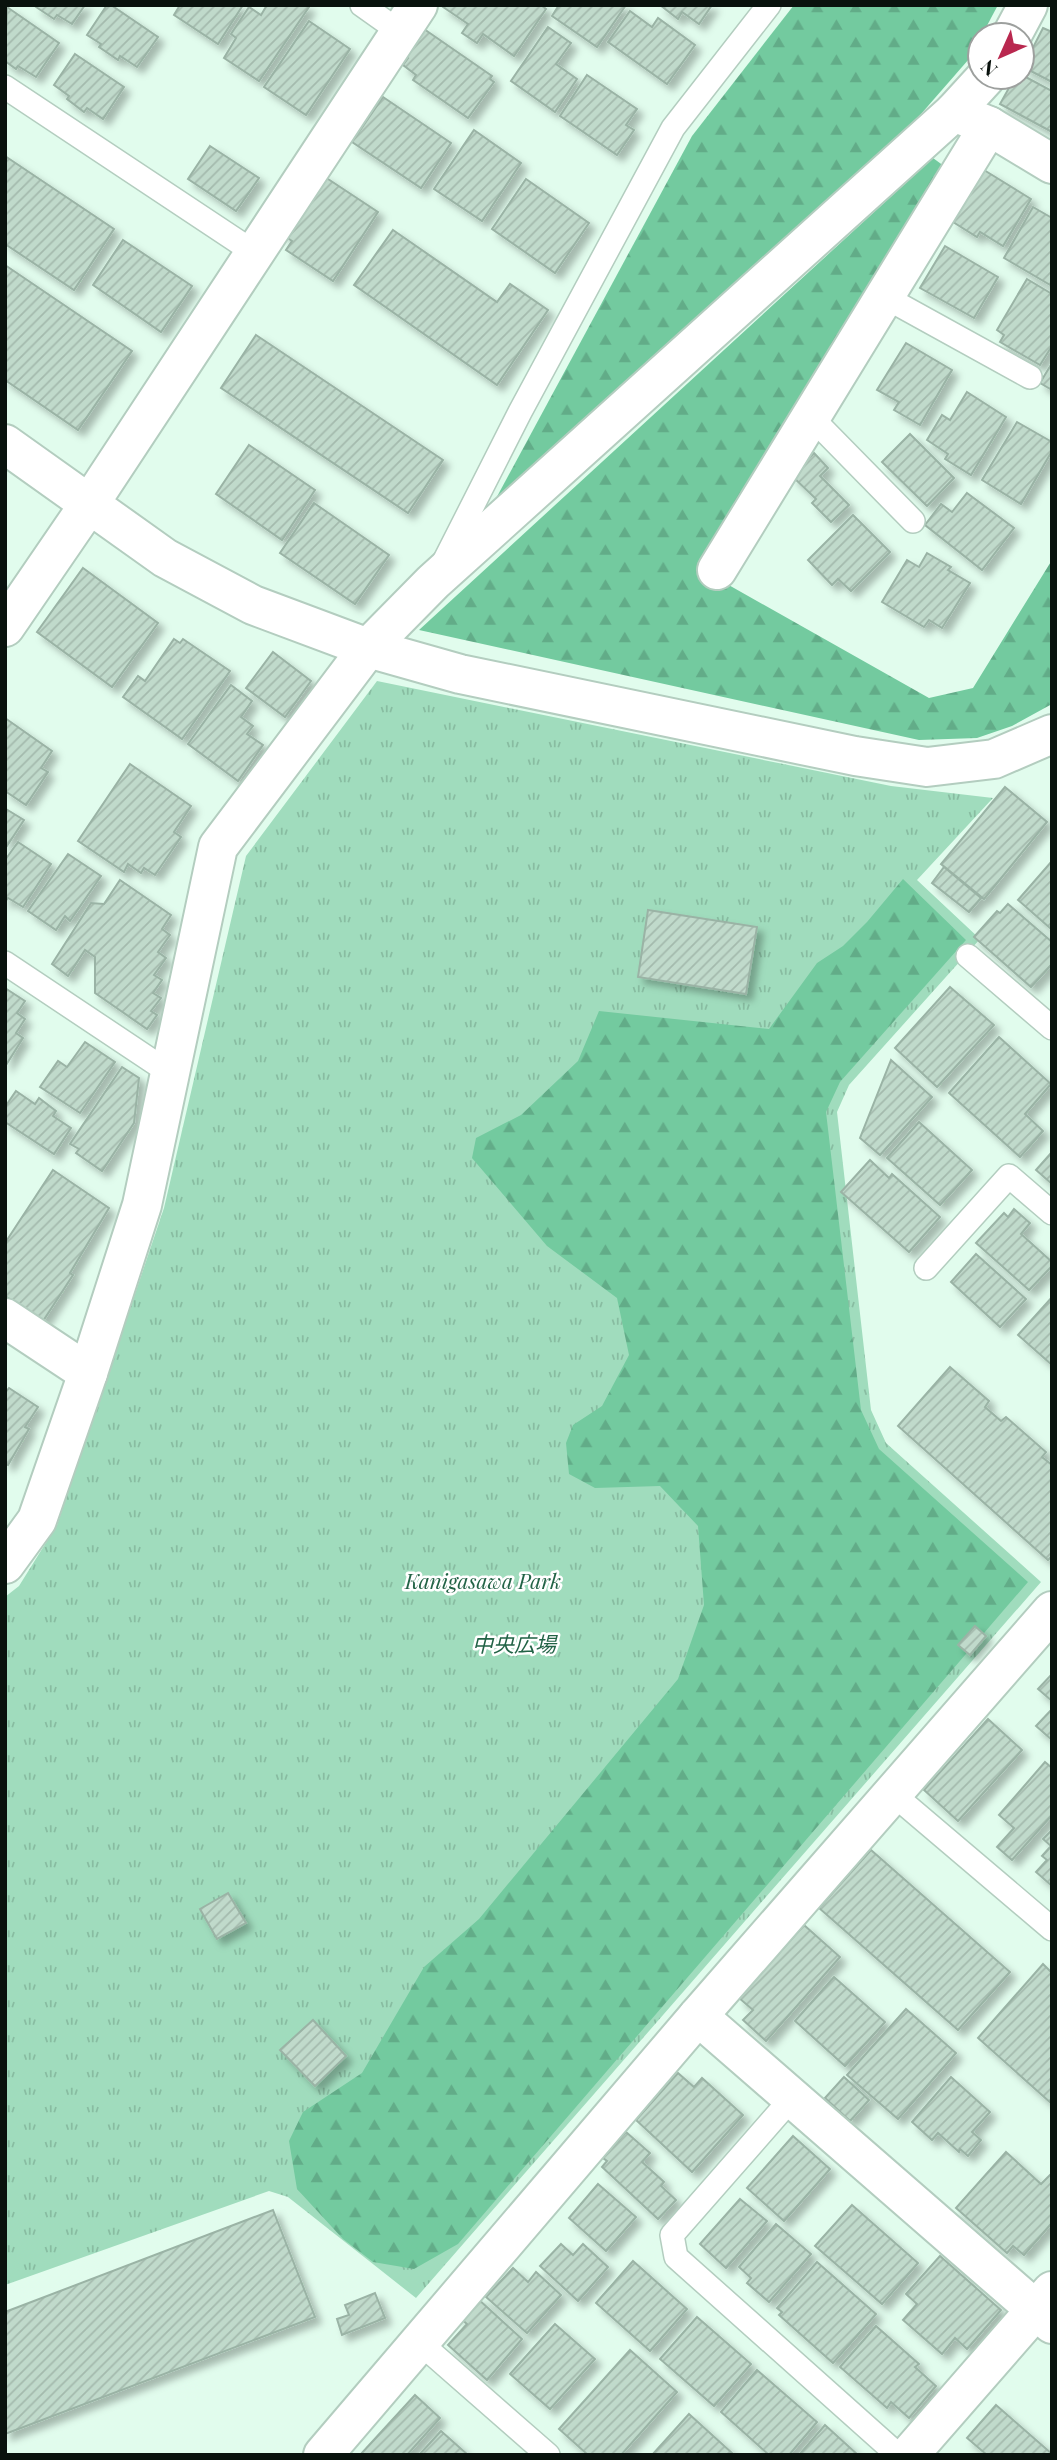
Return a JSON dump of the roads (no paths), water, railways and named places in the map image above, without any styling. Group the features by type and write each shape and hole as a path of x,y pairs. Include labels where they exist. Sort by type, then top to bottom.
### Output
{"street":[{"path":"1019,21 1028,5"},
{"path":"5,627 90,503 409,19"},
{"path":"5,1564 37,1520 142,1205 218,847 368,648 433,582 954,112 973,91"},
{"path":"954,112 989,126 1052,164"},
{"path":"717,570 989,126"},
{"path":"5,444 165,558 253,605 368,648 460,674 855,756 927,767 994,759 1052,734"},
{"path":"5,1318 88,1373"},
{"path":"323,2455 698,2016 1052,1611"},
{"path":"698,2016 792,2098 1046,2308 909,2455"}],"lane":[{"path":"362,5 409,19"},
{"path":"433,582 520,412 673,128 768,5"},
{"path":"5,87 255,253"},
{"path":"885,297 1030,377"},
{"path":"811,416 913,521"},
{"path":"968,956 1052,1028"},
{"path":"5,963 170,1073"},
{"path":"926,1268 1009,1176 1052,1213"},
{"path":"893,1794 1052,1929"},
{"path":"792,2098 672,2235 676,2257 898,2455"},
{"path":"419,2342 548,2455"}],"park label":[{"name":"Kanigasawa Park","path":"483,1580"},
{"name":"中央広場","path":"514,1643"}]}
